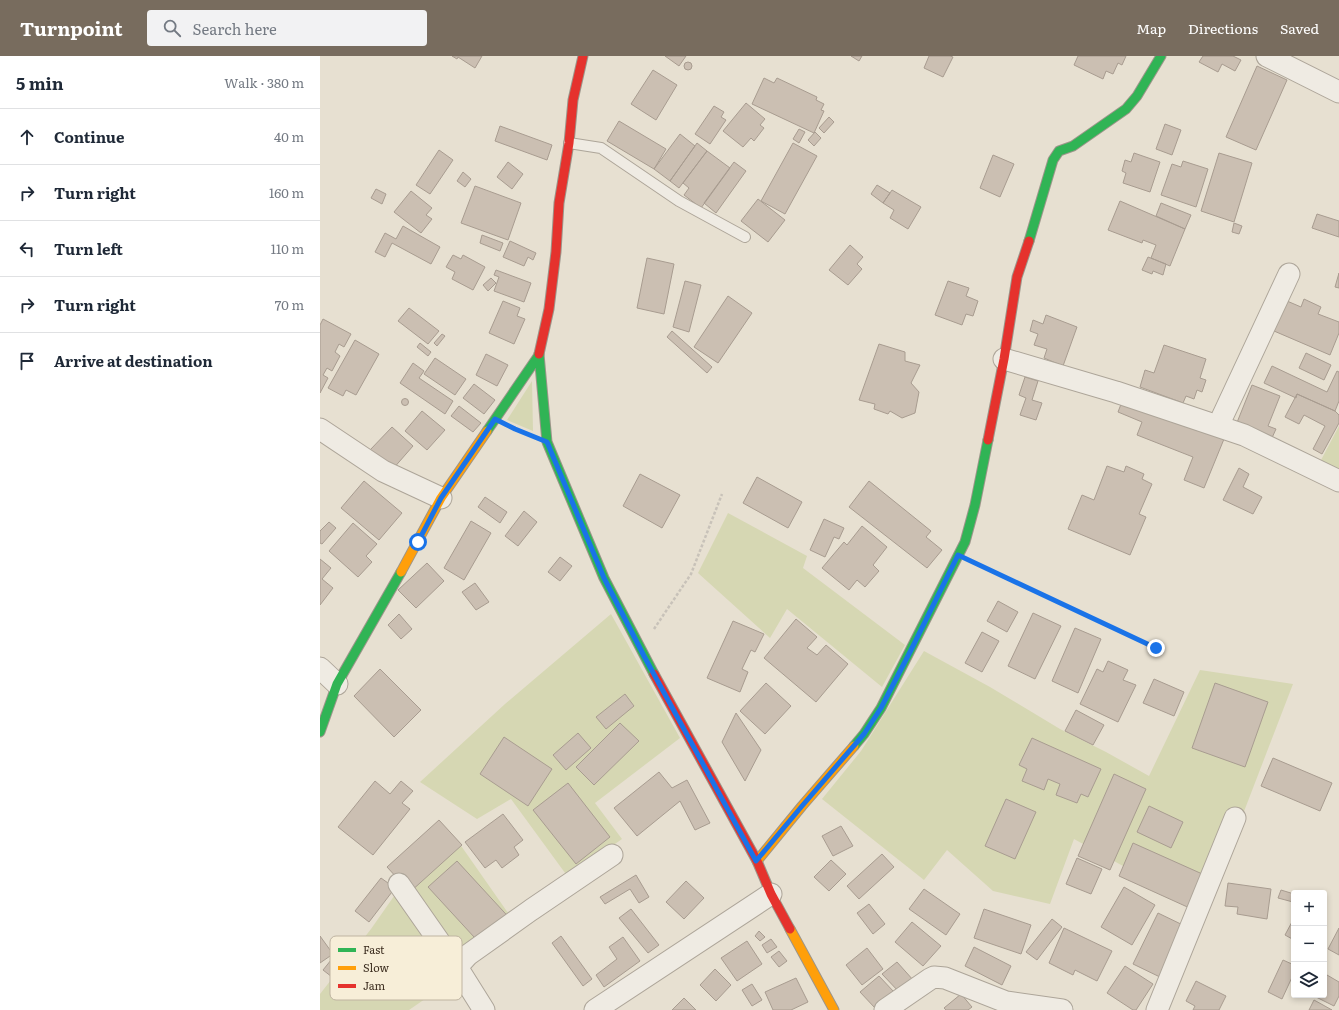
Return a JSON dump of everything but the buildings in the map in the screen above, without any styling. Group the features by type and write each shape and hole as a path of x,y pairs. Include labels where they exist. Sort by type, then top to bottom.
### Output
{"street":[{"path":"583,56 573,100 569,144 559,203 556,252 549,309 539,355 547,442 604,578 640,649 756,861 770,894 834,1010"},
{"path":"756,861 864,734 881,708 965,542 975,505 1004,359 1017,277 1036,221 1053,160 1059,152 1073,146 1126,109 1137,96 1161,56"},
{"path":"1267,56 1339,92"},
{"path":"1218,426 1289,274"},
{"path":"320,732 336,684 418,542 441,498 539,355"},
{"path":"1004,359 1116,392 1244,435 1339,481"},
{"path":"320,429 383,471 441,498"},
{"path":"320,668 336,684"},
{"path":"1157,1010 1235,818"},
{"path":"462,962 531,910 612,855"},
{"path":"399,884 435,936"},
{"path":"595,1010 770,894"},
{"path":"462,975 484,1010"},
{"path":"885,1010 924,982 934,977 945,978 1006,1002 1062,1010"}],"lane":[{"path":"569,144 601,148 679,201 745,237"}],"path":[{"path":"495,419 547,442"},
{"path":"640,649 691,574 722,494"},
{"path":"958,555 1156,648"}],"green space":[{"path":"532,381 533,431 507,420"},
{"path":"1339,426 1339,471 1320,462"},
{"path":"728,513 807,556 803,568 905,645 882,687 787,609 770,638 698,573"},
{"path":"611,614 680,738 595,803 622,839 568,877 511,799 477,819 420,782 505,704"},
{"path":"924,651 990,687 1060,729 1149,776 1200,670 1293,684 1243,814 1201,909 1074,839 1050,904 993,891 947,850 924,880 822,799 861,751"},
{"path":"457,840 513,920 462,960 462,936 441,936 403,883"},
{"path":"399,889 430,936 366,936"},
{"path":"330,981 330,1000 424,1000 409,1010 320,1010 320,994"}],"traffic: fast":[{"path":"1029,241 1053,160 1059,151 1073,146 1126,109 1137,96 1161,56"},
{"path":"539,354 547,442 604,578 654,674"},
{"path":"487,431 539,355"},
{"path":"854,746 864,734 881,708 965,542 975,505 988,440"},
{"path":"320,732 337,684 401,572"}],"traffic: slow":[{"path":"401,572 441,498 487,431"},
{"path":"757,861 854,746"},
{"path":"790,929 834,1010"}],"traffic: jam":[{"path":"539,354 549,309 556,252 559,203 569,143 573,100 583,56"},
{"path":"988,440 1004,359 1017,277 1029,241"},
{"path":"654,674 757,861 771,894 790,929"}],"route":[{"path":"418,542 441,498 495,419 547,442 604,578 644,656 756,861 802,806 848,755 864,734 881,708 958,555 1156,648"}]}
